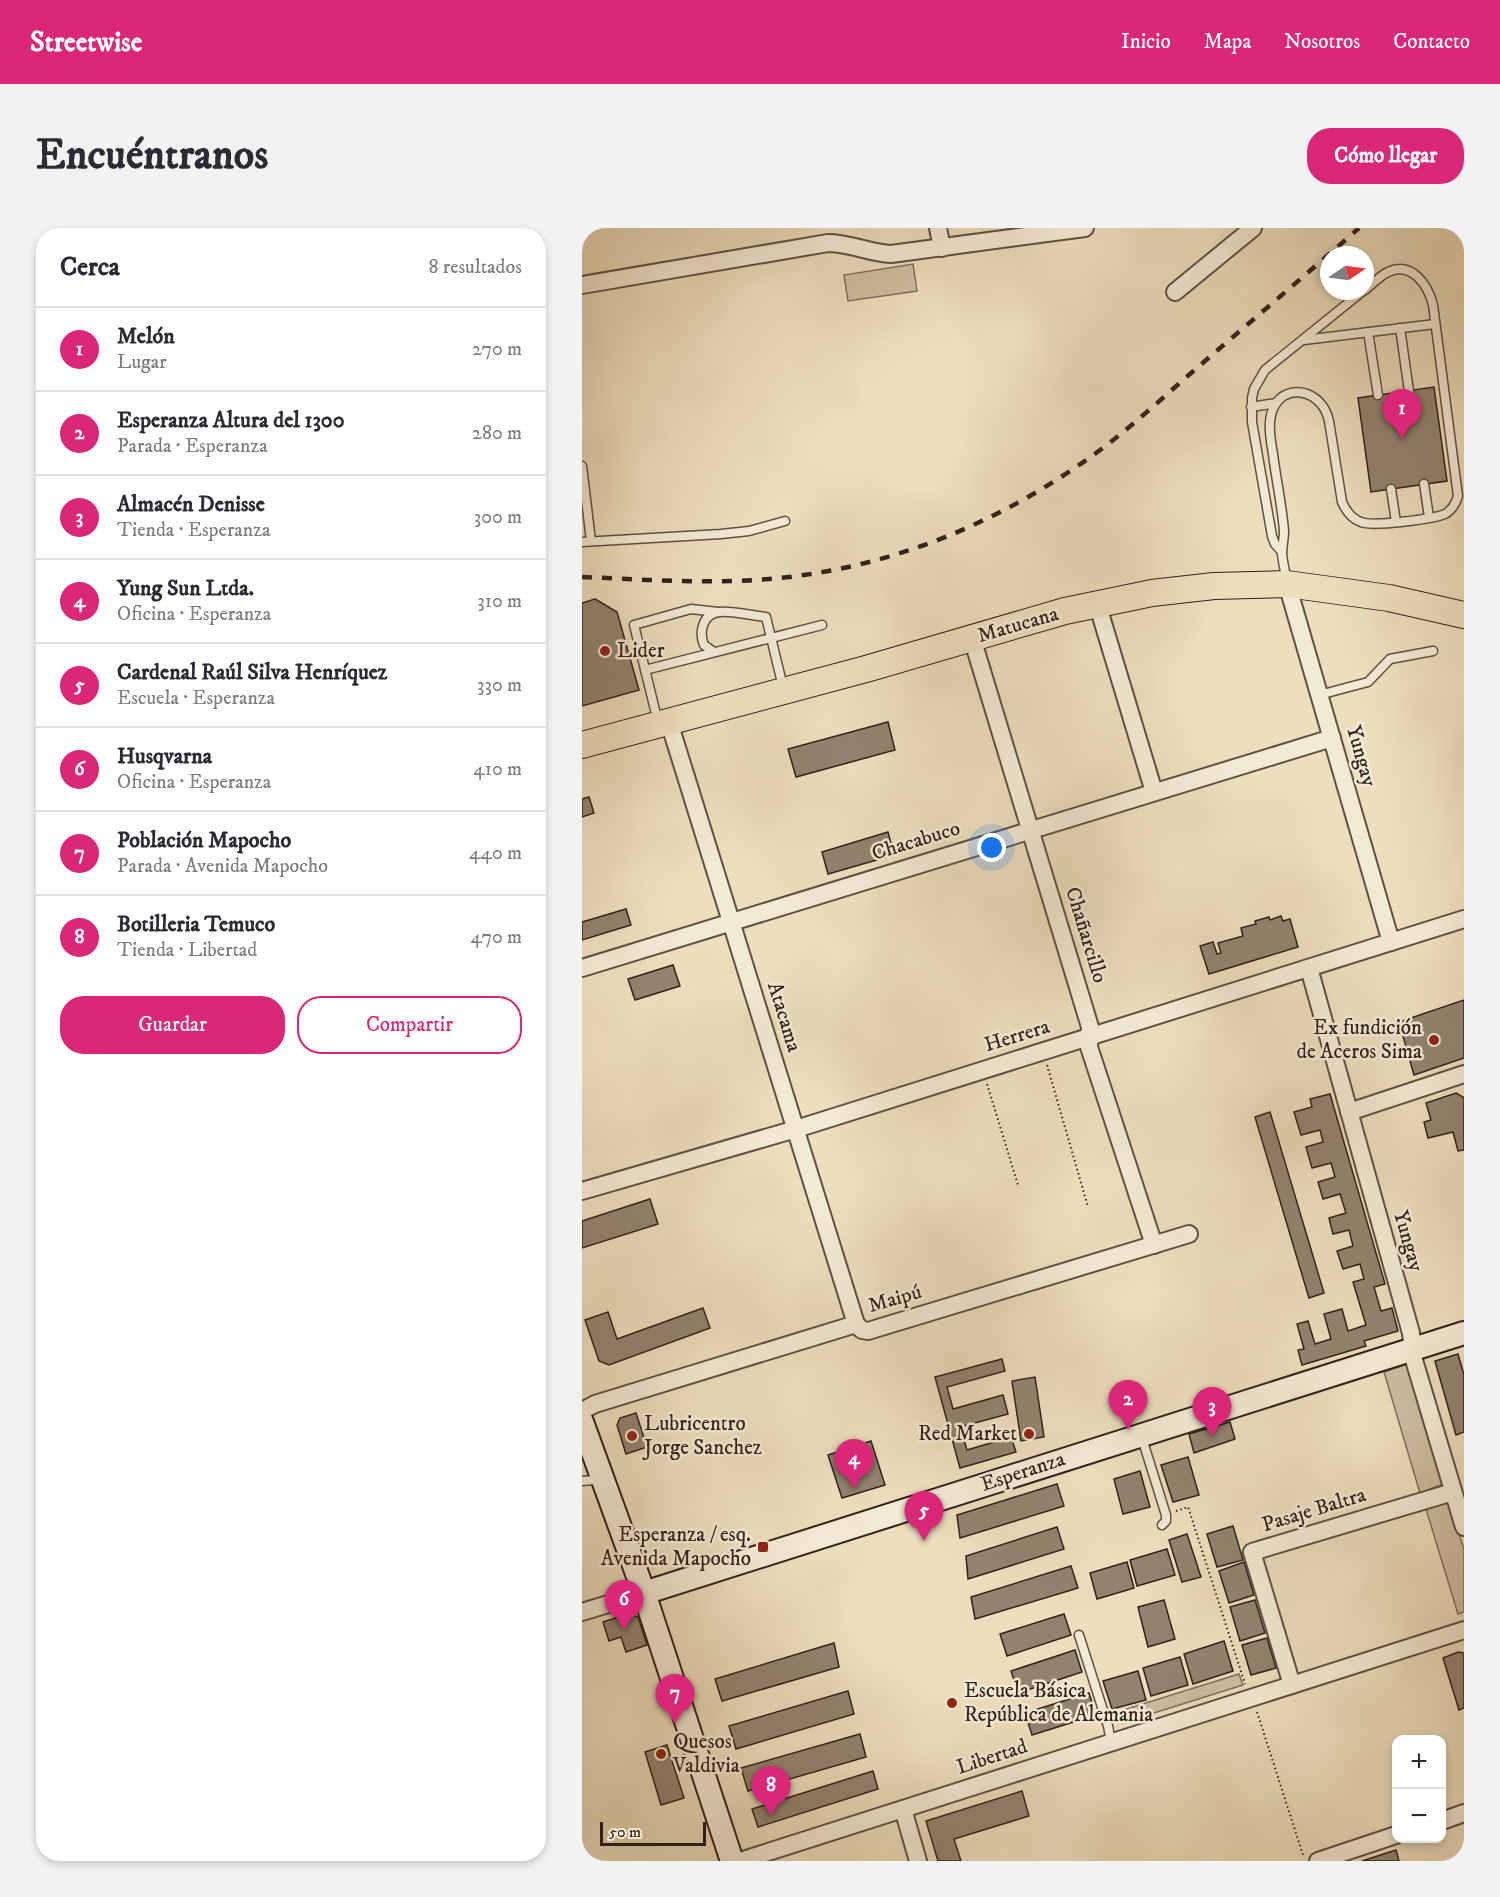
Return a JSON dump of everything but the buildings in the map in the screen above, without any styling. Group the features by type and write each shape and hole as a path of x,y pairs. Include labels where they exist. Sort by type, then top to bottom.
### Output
{"main road":[{"name":"Matucana","path":"582,745 876,666 1097,603 1187,588 1287,584 1389,597 1464,615"},
{"name":"Esperanza","path":"644,1593 1464,1333"},
{"path":"583,1423 644,1593 732,1861"}],"street":[{"path":"938,228 942,248"},
{"path":"582,285 828,243 847,244 873,252 891,254 1085,228"},
{"path":"1175,292 1253,228"},
{"name":"Yungay","path":"1287,584 1391,942"},
{"path":"1097,603 1154,792"},
{"name":"Chañarcillo","path":"972,638 1090,1027 1089,1047 1154,1245"},
{"name":"Atacama","path":"664,724 731,922 856,1324"},
{"name":"Chacabuco","path":"582,968 1332,738"},
{"name":"Herrera","path":"582,1191 796,1129 1464,919"},
{"name":"Yungay","path":"1309,968 1411,1333 1414,1360 1464,1527"},
{"path":"1349,1112 1464,1074"},
{"name":"Maipú","path":"583,1423 595,1404 856,1324 862,1330 868,1331 1189,1234"},
{"name":"Pasaje Baltra","path":"1292,1685 1252,1552 1453,1492"},
{"name":"Esperanza","path":"582,1612 644,1593"},
{"name":"Libertad","path":"740,1861 1111,1743 1249,1691 1292,1685 1464,1630"},
{"path":"903,1809 918,1861"},
{"path":"1446,1820 1464,1814"},
{"path":"1318,1861 1392,1836"}],"lane":[{"path":"1287,584 1282,552 1284,533 1269,430 1271,414 1276,403 1284,395 1298,392 1309,394 1321,403 1327,415 1345,509 1355,519 1368,524 1439,516 1449,511 1456,502 1459,489 1431,297 1424,283 1414,274 1401,270 1387,272 1374,282"},
{"path":"1282,552 1272,536 1251,407 1254,389 1265,370 1352,300"},
{"path":"1302,340 1435,324"},
{"path":"1400,328 1409,391"},
{"path":"1368,332 1378,395"},
{"path":"1251,407 1276,403"},
{"path":"582,466 587,542 721,534 749,531 785,521"},
{"path":"1424,484 1429,517"},
{"path":"1391,489 1396,522"},
{"path":"664,724 645,670 634,625 691,609 766,617 784,690"},
{"path":"714,652 704,645 700,631 704,621 710,615 718,612"},
{"path":"645,670 822,625"},
{"path":"1319,695 1368,682 1390,659 1433,651"},
{"path":"1141,1435 1166,1515 1166,1521 1162,1525"},
{"path":"582,1481 594,1480 605,1486"},
{"path":"1079,1635 1108,1726 1111,1743"}],"path":[{"path":"1049,1072 1088,1207"},
{"path":"989,1092 1018,1185"},
{"path":"1166,1515 1188,1508 1304,1861"}],"shaded area":[{"path":"913,264 917,291 848,301 844,275"},
{"path":"1407,1364 1443,1484 1420,1493 1384,1372"},
{"path":"1448,1502 1464,1549 1464,1612 1458,1614 1426,1509"},
{"path":"1239,1674 1243,1685 1122,1723 1120,1711"}],"railway":[{"path":"582,577 721,581 804,575 877,560 913,549 982,521 1047,486 1112,441 1359,228"}],"place":[{"name":"Melón","path":"1402,439"},
{"name":"Lider","path":"605,651"},
{"name":"Ex fundición de Aceros Sima","path":"1434,1040"},
{"name":"Esperanza Altura del 1300","path":"1128,1430"},
{"name":"Red Market","path":"1029,1434"},
{"name":"Lubricentro Jorge Sanchez","path":"632,1436"},
{"name":"Almacén Denisse","path":"1212,1437"},
{"name":"Yung Sun Ltda.","path":"854,1489"},
{"name":"Cardenal Raúl Silva Henríquez","path":"924,1541"},
{"name":"Esperanza / esq. Avenida Mapocho","path":"763,1547"},
{"name":"Husqvarna","path":"624,1630"},
{"name":"Escuela Básica República de Alemania","path":"952,1703"},
{"name":"Población Mapocho","path":"675,1724"},
{"name":"Quesos Valdivia","path":"661,1754"},
{"name":"Botilleria Temuco","path":"771,1816"}]}
